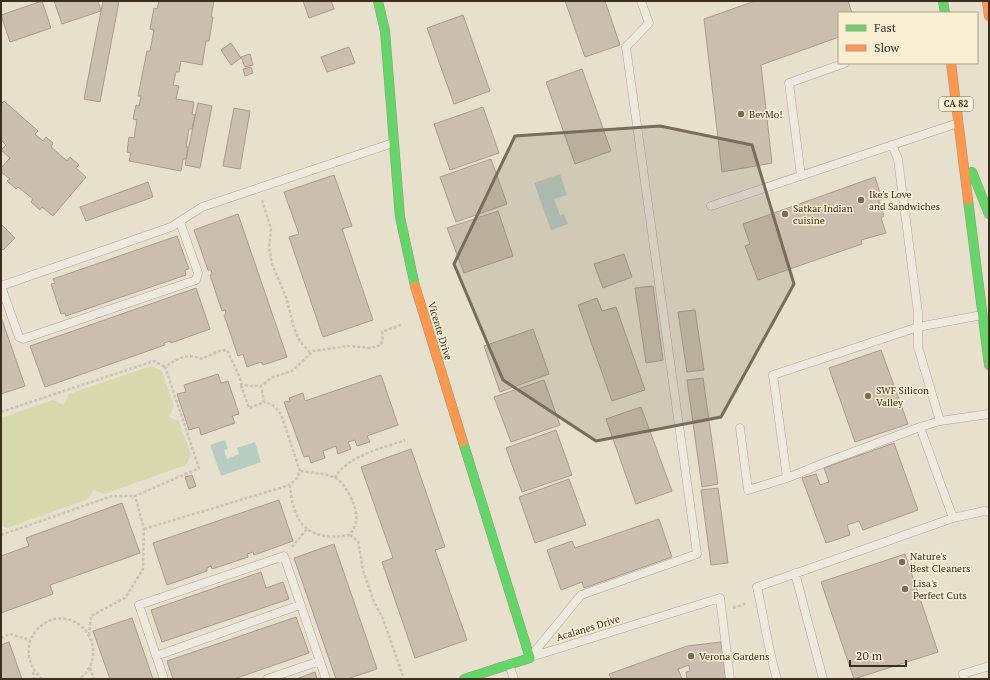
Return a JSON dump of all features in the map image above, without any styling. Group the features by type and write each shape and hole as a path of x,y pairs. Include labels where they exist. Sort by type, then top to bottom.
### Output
{"street":[{"name":"Vicente Drive","path":"378,1 385,31 389,68 393,143 400,217 415,288 530,658"},
{"path":"943,1 945,12"},
{"path":"987,1 989,16"},
{"name":"CA 82","path":"951,64 989,365"},
{"path":"961,145 989,214"},
{"name":"Acalanes Drive","path":"464,679 491,674 509,664 530,658"}],"lane":[{"path":"530,658 581,595 697,554 626,47 649,23 641,1"},
{"path":"801,176 789,83 842,64"},
{"path":"711,206 958,123"},
{"path":"180,222 198,273 196,280 23,339 18,337 1,286 171,227 202,207 393,143"},
{"path":"892,145 898,159 918,313 918,347 940,421"},
{"path":"787,478 773,375 918,327 982,315"},
{"path":"740,428 748,490 787,478 920,427 940,421 989,414"},
{"path":"920,427 953,518"},
{"path":"777,679 772,662 757,587 953,518 984,510 989,512"},
{"path":"164,679 139,605 284,556 326,679"},
{"path":"795,573 823,679"},
{"name":"Acalanes Drive","path":"530,658 720,598 730,679"},
{"path":"156,656 300,606"},
{"path":"267,679 320,661"},
{"path":"509,664 514,679"},
{"path":"965,679 963,674 989,666"}],"path":[{"path":"258,188 271,229 270,247 272,264 286,297 294,328 299,340 310,354"},
{"path":"241,384 261,386 273,377 292,370 313,351 348,346 371,348 381,344 383,336 382,332 403,324"},
{"path":"144,529 290,484 297,478 300,471 278,409 272,403 264,402 249,408 240,378 226,350 201,359 195,356 185,356 165,367"},
{"path":"1,412 154,361 165,367 199,468 135,496 112,496 1,536"},
{"path":"261,386 264,402"},
{"path":"335,478 339,470 350,462 405,440"},
{"path":"300,471 335,478 341,481 348,492 357,513 354,528 350,535"},
{"path":"290,484 290,496 294,509 301,522 307,529 325,537 350,535 358,541 362,570 374,602 383,619 404,679"},
{"path":"88,635 91,616 125,598 144,569 144,529 135,496"},
{"path":"284,556 307,529"},
{"path":"34,679 33,670 29,661 28,650 30,640 39,627 54,620 62,619 77,624 88,635 92,642 94,651 93,660 90,668 79,679"},
{"path":"1,638 10,634 30,640"},
{"path":"90,668 94,679"},
{"path":"33,670 42,679"}],"highlighted area":[{"path":"660,126 752,145 794,284 721,417 596,441 503,380 454,264 515,136"}],"green space":[{"path":"151,366 162,371 174,406 169,417 179,421 191,455 186,465 104,494 94,490 88,499 7,528 1,525 1,418 53,400 64,405 69,394"}],"shaded area":[{"path":"560,174 567,195 554,199 560,215 564,214 568,224 551,230 534,183"},
{"path":"225,440 228,449 224,450 227,459 239,454 237,448 255,442 261,462 221,476 210,445"}],"building":[{"path":"42,1 51,28 10,42 1,15"},
{"path":"54,1 98,1 101,11 62,24"},
{"path":"103,1 119,1 100,102 84,99"},
{"path":"159,1 214,1 209,41 206,41 202,65 181,61 179,72 176,72 173,85 179,86 176,99 194,102 192,114 195,115 192,129 189,129 186,159 183,159 181,171 129,161 131,153 127,152 129,137 134,138 137,120 133,119 136,105 139,106 141,96 138,96 147,51 150,51 154,30 150,29 154,8 157,9"},
{"path":"303,1 331,1 334,9 309,18"},
{"path":"565,1 605,1 620,45 585,57"},
{"name":"BevMo!","path":"755,1 848,1 852,12 838,12 838,37 761,65 772,163 722,172 704,19"},
{"path":"463,15 490,91 454,104 427,28"},
{"path":"231,43 241,58 231,65 221,50"},
{"path":"349,47 355,63 327,72 321,57"},
{"path":"250,54 253,65 245,67 241,57"},
{"path":"251,67 253,73 245,76 243,69"},
{"path":"582,69 611,151 575,164 546,82"},
{"path":"4,101 38,131 35,134 43,141 46,137 53,143 51,147 67,161 70,157 79,165 76,168 86,177 53,216 42,207 40,210 31,202 33,199 18,187 16,189 7,181 10,179 1,172 1,168 10,158 1,150 6,145 1,140 1,102 2,103"},
{"path":"198,103 212,106 200,168 185,165"},
{"path":"483,107 499,153 450,170 434,124"},
{"path":"234,108 250,111 240,169 223,166"},
{"path":"491,159 507,204 456,222 440,177"},
{"path":"334,175 352,226 342,229 373,320 323,337 289,237 299,234 284,192"},
{"path":"875,177 882,199 879,201 884,216 881,218 886,233 861,240 862,244 758,280 745,246 750,244 743,224"},
{"path":"148,182 153,197 86,221 80,207"},
{"path":"498,211 513,256 464,273 447,228"},
{"path":"238,214 287,357 263,365 261,362 247,367 243,354 238,356 224,315 226,314 225,310 222,311 210,275 212,274 211,270 208,270 194,230"},
{"path":"1,224 15,238 3,250 1,248"},
{"path":"177,236 189,269 185,270 186,275 66,316 65,313 61,314 51,284 55,283 53,279"},
{"path":"624,254 632,277 603,288 594,264"},
{"path":"653,286 663,360 646,363 635,288"},
{"path":"196,288 210,329 171,343 170,341 164,343 165,345 45,387 30,346"},
{"path":"597,298 602,311 616,307 645,390 612,401 578,305"},
{"path":"695,310 704,370 687,372 678,312"},
{"path":"1,317 25,386 1,394"},
{"path":"533,329 549,374 500,392 484,346"},
{"name":"SWF Silicon Valley","path":"881,350 908,424 855,442 829,368"},
{"path":"218,374 221,383 228,381 239,414 232,416 235,423 201,435 199,427 189,430 177,394 186,392 184,385"},
{"path":"381,375 398,425 367,436 370,442 357,446 355,440 348,442 351,449 338,454 336,446 323,451 325,458 311,463 309,456 304,457 284,402 290,401 289,398 303,393 305,401"},
{"path":"703,378 718,484 702,487 687,380"},
{"path":"544,380 560,425 511,442 494,397"},
{"path":"641,407 672,491 636,504 606,419"},
{"path":"556,430 572,475 522,492 506,448"},
{"path":"894,443 918,510 863,530 859,521 847,525 850,535 826,543 802,478 816,474 820,485 829,482 824,468"},
{"path":"411,449 445,547 435,550 467,640 415,658 382,562 393,558 361,467"},
{"path":"192,475 196,486 189,489 185,477"},
{"path":"569,479 586,525 535,543 519,497"},
{"path":"718,488 728,563 711,565 701,490"},
{"path":"279,500 293,541 254,555 253,552 247,554 248,557 212,569 211,566 207,568 207,571 167,585 153,543"},
{"path":"122,503 140,553 50,585 53,594 1,613 1,556 29,546 26,538"},
{"path":"659,519 672,557 584,588 582,582 561,590 547,550 572,541 575,548"},
{"path":"334,544 377,669 347,679 336,679 294,558"},
{"path":"905,554 938,652 854,679 821,582"},
{"path":"261,572 266,588 283,582 289,599 162,642 151,610"},
{"path":"296,617 309,653 234,679 173,679 167,661"},
{"path":"132,618 153,679 110,679 93,631"},
{"path":"9,642 22,679 1,679 1,645"},
{"name":"Verona Gardens","path":"721,642 726,679 687,679 686,672 690,671 689,665 678,669 682,679 611,679 609,674 687,646"},
{"path":"315,672 317,679 296,679"}],"traffic: fast":[{"path":"378,1 385,31 400,217 415,286"},
{"path":"943,1 945,12"},
{"path":"972,172 989,214"},
{"path":"968,200 989,365"},
{"path":"463,442 530,658 464,679"}],"traffic: slow":[{"path":"987,1 989,16"},
{"path":"951,64 968,200"},
{"path":"415,286 463,442"}],"place":[{"name":"BevMo!","path":"741,114"},
{"name":"Ike's Love and Sandwiches","path":"861,200"},
{"name":"Satkar Indian cuisine","path":"785,214"},
{"name":"SWF Silicon Valley","path":"868,396"},
{"name":"Nature's Best Cleaners","path":"902,562"},
{"name":"Lisa's Perfect Cuts","path":"905,589"},
{"name":"Verona Gardens","path":"691,656"}]}
